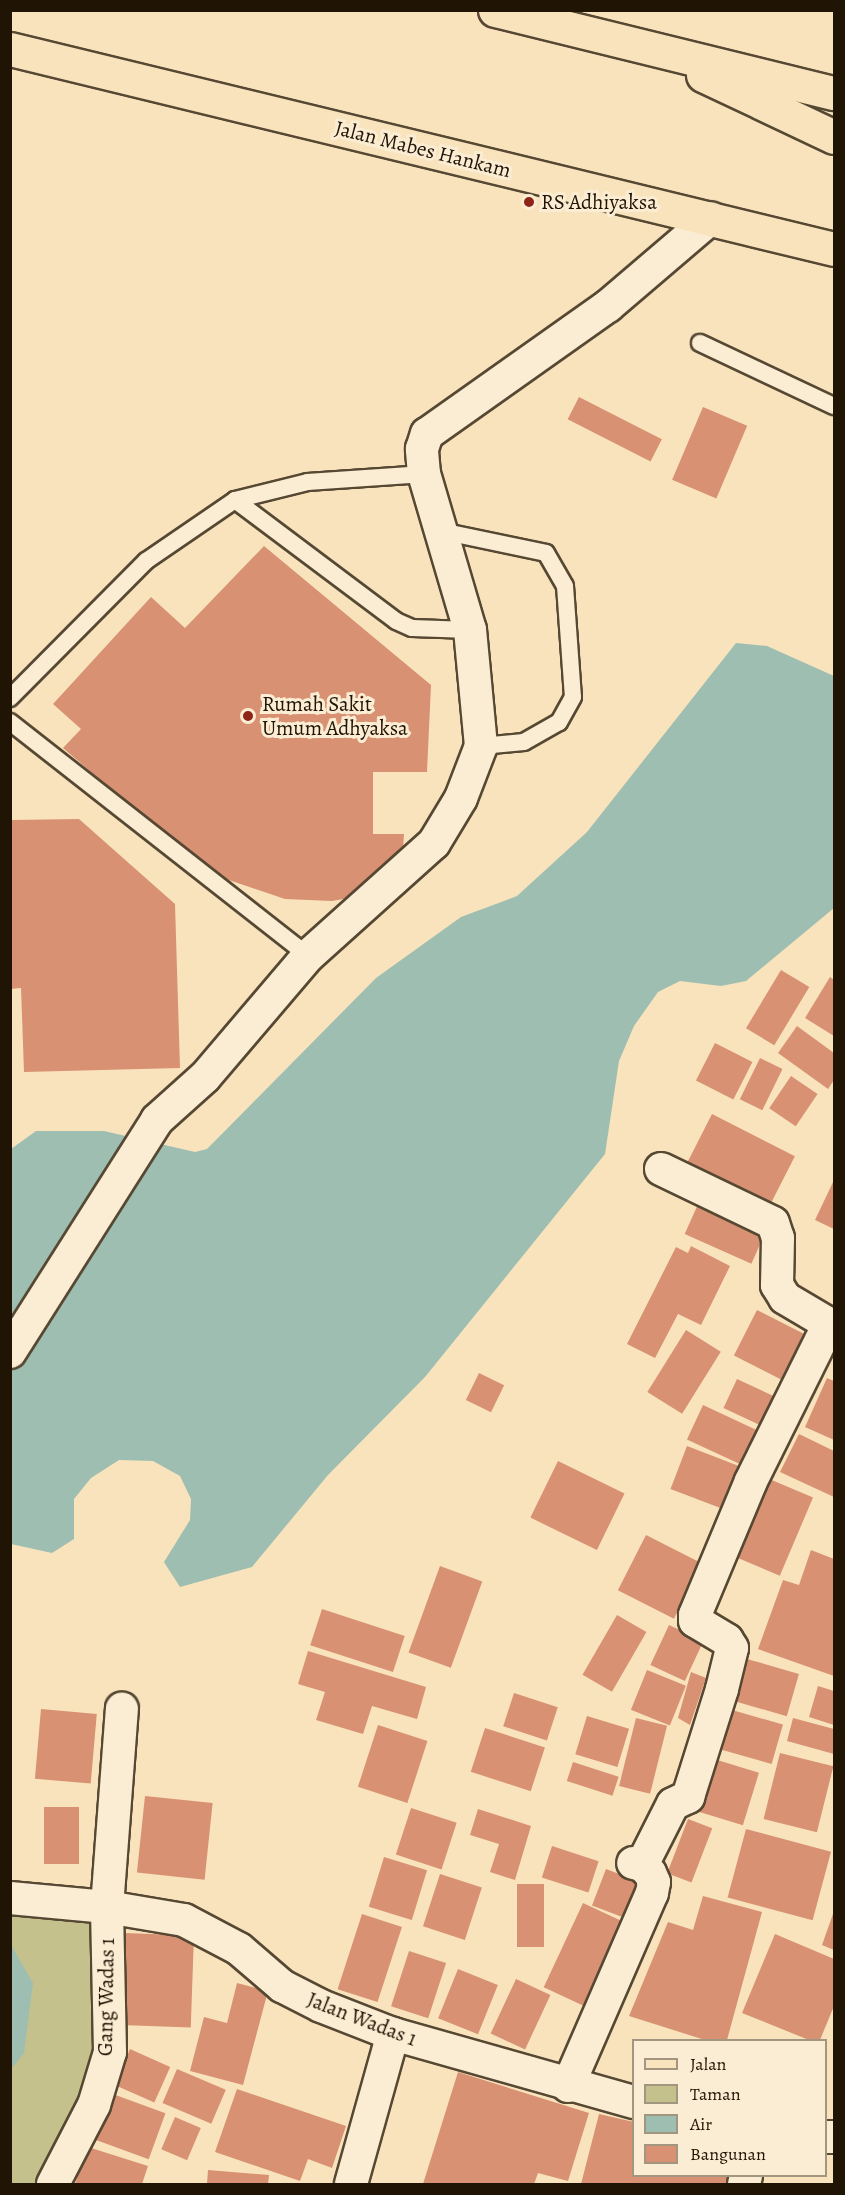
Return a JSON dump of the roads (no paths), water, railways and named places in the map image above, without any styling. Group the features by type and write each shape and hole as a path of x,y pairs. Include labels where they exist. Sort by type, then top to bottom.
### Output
{"main road":[{"path":"495,10 834,93"},
{"path":"633,43 834,137"},
{"name":"Jalan Mabes Hankam","path":"10,49 834,249"}],"street":[{"path":"10,1352 157,1120 205,1077 308,956 434,843 461,798 481,746 470,630 424,474 422,449 427,434 608,306 711,218"},
{"path":"568,2086 652,1893 654,1882 637,1864 673,1804 688,1797 722,1689 732,1647 727,1640 695,1621 695,1615 751,1481 832,1325 785,1298 777,1286 778,1238 773,1222 661,1169"},
{"name":"Gang Wadas 1","path":"53,2184 94,2105 110,2052 107,1906 122,1708"},
{"name":"Jalan Wadas 1","path":"10,1898 107,1906 184,1920 239,1948 282,1986 393,2034 568,2086 632,2102"},
{"path":"351,2184 393,2034"}],"lane":[{"path":"700,343 834,406"},
{"path":"10,698 146,561 235,500 308,482 424,474"},
{"path":"235,500 396,621 412,628 470,630"},
{"path":"441,531 546,553 565,586 573,697 559,722 524,742 481,746"},
{"path":"10,723 308,956"}],"water":[{"path":"736,643 767,646 834,676 834,908 746,981 721,986 680,981 658,992 634,1026 619,1061 605,1154 425,1377 328,1475 252,1567 180,1587 164,1562 190,1520 191,1499 180,1476 153,1461 119,1460 91,1478 74,1499 74,1539 52,1553 11,1544 11,1149 36,1131 104,1131 195,1152 207,1149 376,978 461,917 517,896 587,832"},
{"path":"10,1943 33,1983 24,2053 11,2069"}],"place":[{"name":"RS Adhiyaksa","path":"529,202"},
{"name":"Rumah Sakit Umum Adhyaksa","path":"248,716"}]}
